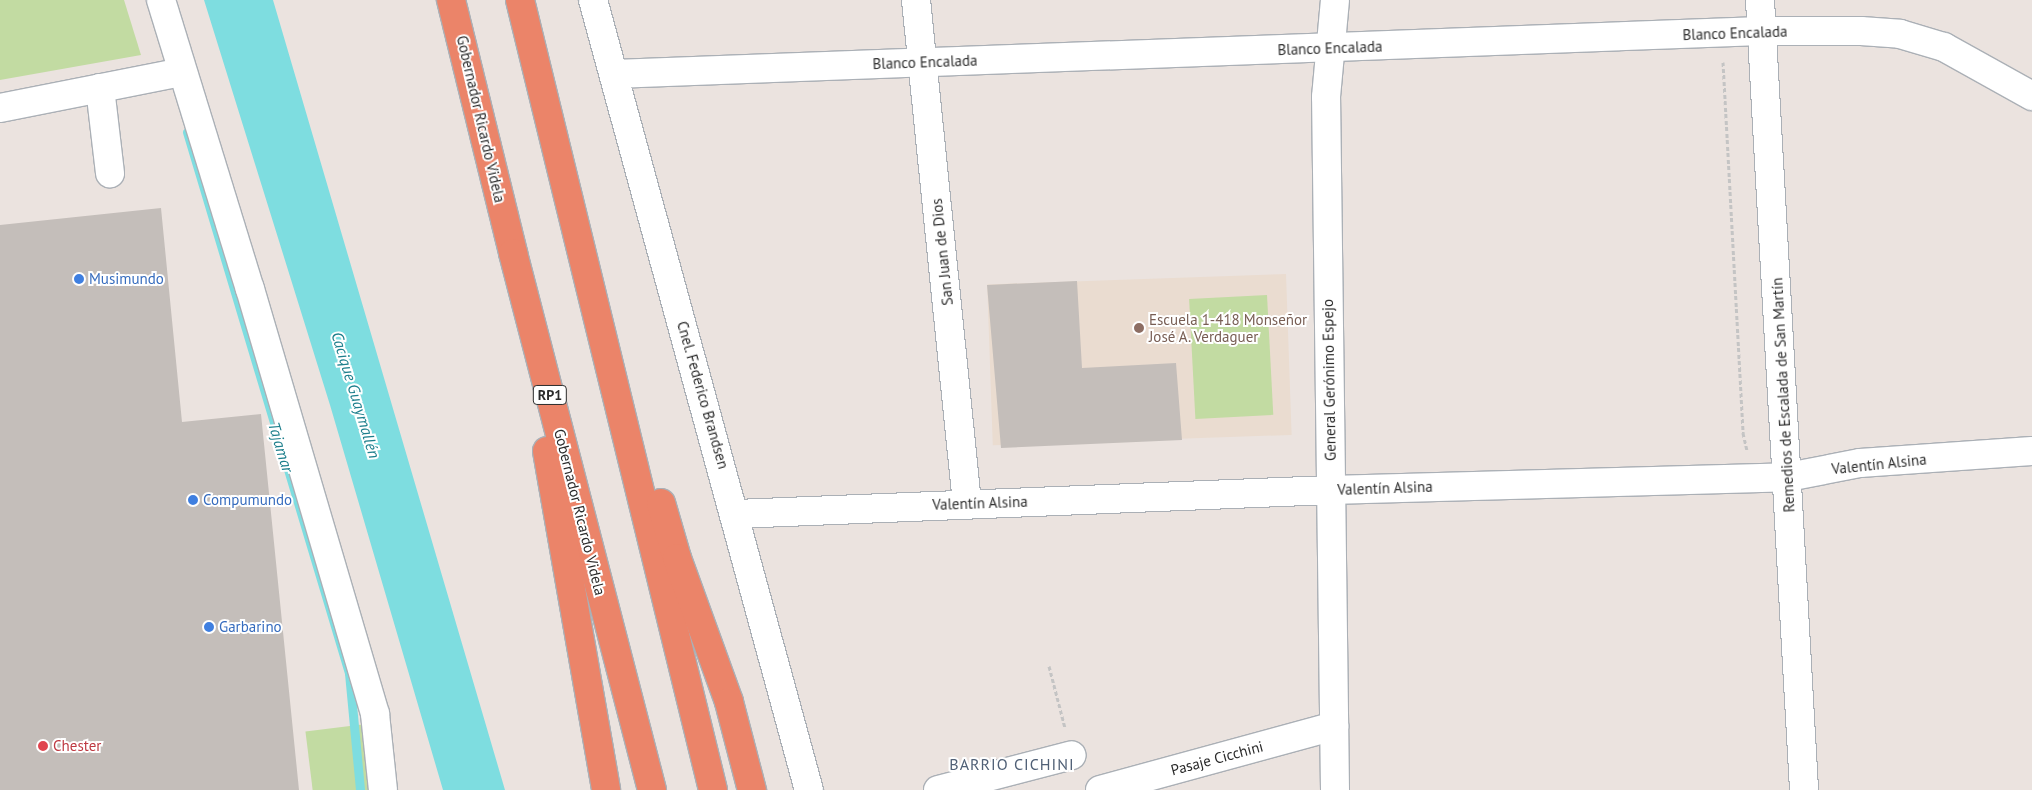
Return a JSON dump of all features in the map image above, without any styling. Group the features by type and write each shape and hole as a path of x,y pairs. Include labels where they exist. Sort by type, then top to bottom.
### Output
{"highway":[{"path":"446,0 467,56"},
{"name":"Gobernador Ricardo Videla","path":"451,0 467,56 513,253 652,790"},
{"path":"520,0 713,790"},
{"path":"550,124 677,558 729,702 752,790"},
{"path":"513,253 606,790"}],"street":[{"path":"161,0 250,290 375,714 383,790"},
{"name":"Cnel. Federico Brandsen","path":"593,0 736,514 810,790"},
{"name":"San Juan de Dios","path":"916,0 967,503"},
{"name":"General Gerónimo Espejo","path":"1335,0 1326,97 1335,790"},
{"name":"Remedios de Escalada de San Martín","path":"1760,0 1804,790"},
{"name":"Blanco Encalada","path":"614,74 1762,31 1861,31 1908,36 1944,47 2032,96"},
{"path":"0,108 182,72"},
{"path":"100,88 110,173"},
{"name":"Valentín Alsina","path":"736,514 967,503 1330,490 1788,477 1860,463 2032,450"},
{"name":"Pasaje Cicchini","path":"1100,790 1334,726"},
{"path":"938,790 1072,754"}],"path":[{"path":"1722,33 1743,433 1755,478"}],"shaded area":[{"name":"Escuela 1-418 Monseñor José A. Verdaguer","path":"1286,274 1292,435 993,445 987,284"}],"green space":[{"path":"0,0 124,0 141,55 0,80"},
{"path":"1267,295 1273,415 1195,419 1189,299"},
{"path":"366,724 374,790 313,790 305,731"}],"water":[{"name":"Cacique Guaymallén","path":"204,0 273,0 505,790 443,790 330,405"}],"building":[{"path":"161,208 182,422 261,414 299,790 0,790 0,225"},
{"path":"1077,281 1082,368 1176,363 1182,440 1001,448 987,285"}],"waterway":[{"name":"Tajamar","path":"187,132 349,673 360,790"}],"place":[{"name":"Musimundo","path":"79,279"},
{"name":"Escuela 1-418 Monseñor José A. Verdaguer","path":"1139,328"},
{"name":"Compumundo","path":"193,500"},
{"name":"Garbarino","path":"209,627"},
{"name":"Chester","path":"43,746"}],"district":[{"name":"BARRIO CICHINI","path":"1012,764"}]}
